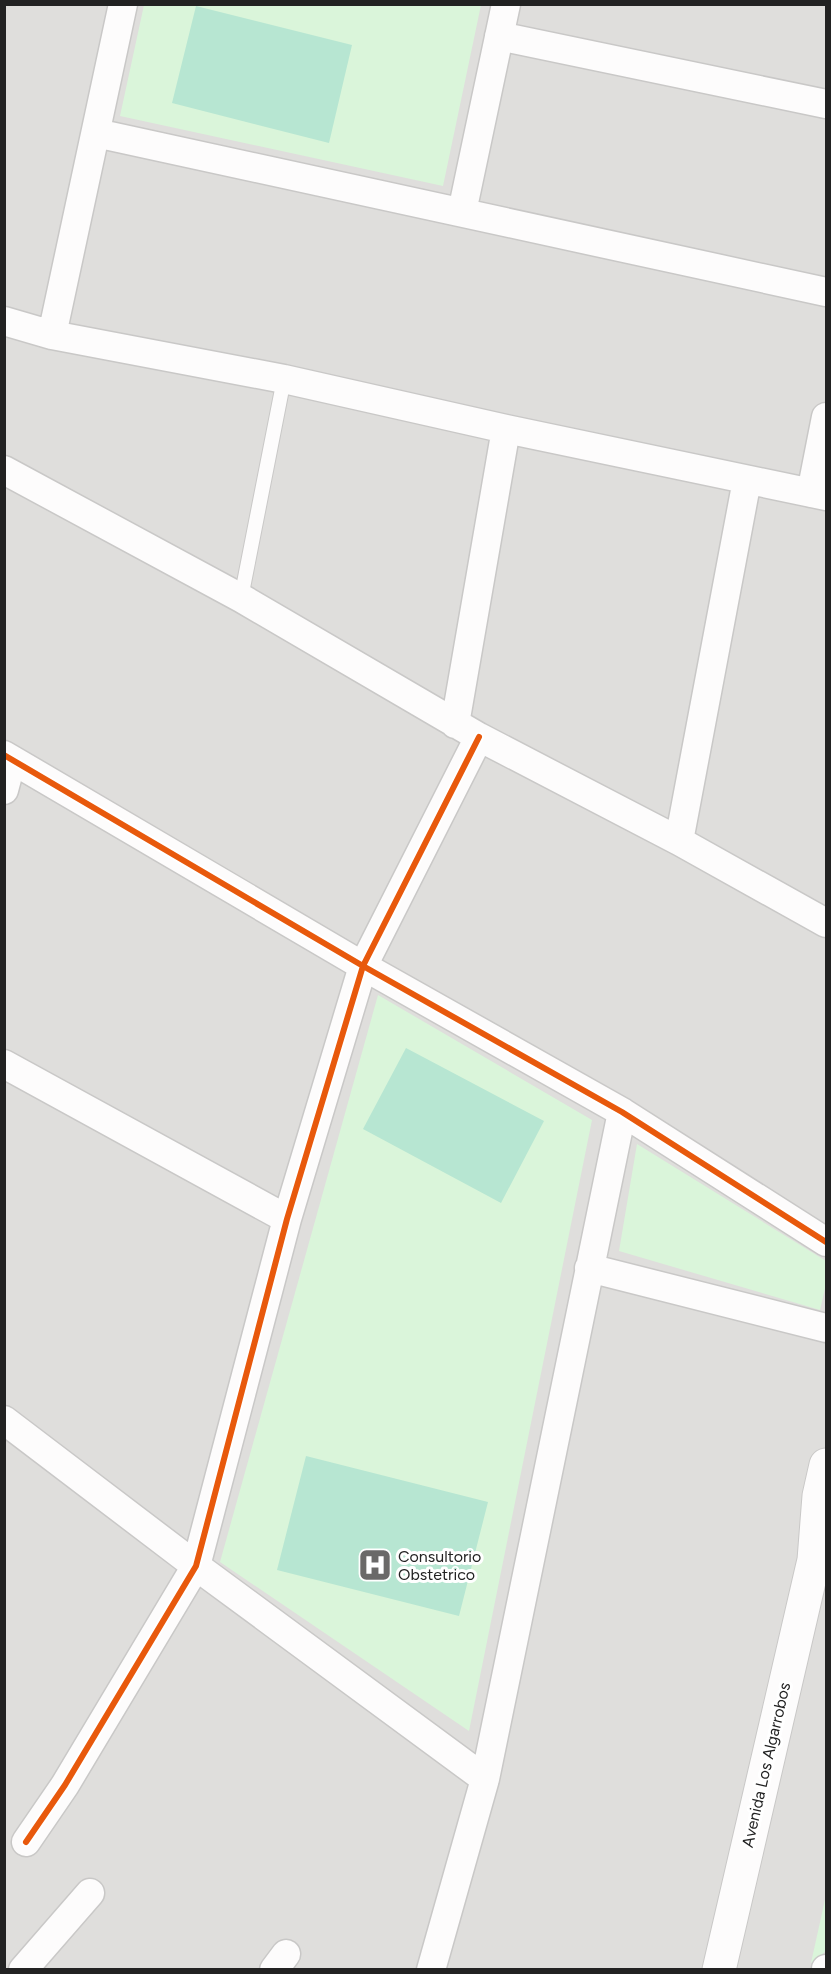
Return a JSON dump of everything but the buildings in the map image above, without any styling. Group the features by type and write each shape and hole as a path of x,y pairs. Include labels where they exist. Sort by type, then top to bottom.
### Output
{"street":[{"path":"52,335 123,4"},
{"path":"462,212 506,4"},
{"path":"499,36 826,104"},
{"path":"96,133 826,292"},
{"path":"4,321 52,335 284,379 506,429 819,495 826,417"},
{"path":"26,1842 65,1785 196,1566 287,1219 363,966 467,731 506,429"},
{"path":"4,470 241,598 467,731 679,841 826,922"},
{"path":"679,841 747,480"},
{"path":"4,790 8,758 363,966 622,1112 826,1242"},
{"path":"4,1064 287,1219"},
{"path":"431,1970 485,1779 622,1112"},
{"path":"589,1268 826,1328"},
{"path":"4,1420 196,1566 485,1779"},
{"name":"Avenida Los Algarrobos","path":"719,1970 820,1551 819,1496 826,1465"},
{"path":"24,1970 90,1893"}],"lane":[{"path":"241,598 284,379"}],"shaded area":[{"path":"5,5 826,5 826,1969 5,1969"}],"green space":[{"path":"144,5 481,5 443,186 120,116"},
{"path":"196,6 352,45 329,143 172,103"},
{"path":"378,995 592,1120 469,1731 220,1562"},
{"path":"406,1048 544,1121 501,1203 363,1129"},
{"path":"637,1144 826,1261 826,1284 820,1310 619,1251"},
{"path":"306,1456 488,1502 459,1616 277,1570"},
{"path":"826,1895 826,1950 820,1958 811,1963"}],"cycle path":[{"path":"26,1842 65,1785 196,1566 287,1219 363,966 479,737"},
{"path":"4,755 363,966 622,1112 826,1242"}],"place":[{"name":"Consultorio Obstetrico","path":"375,1565"}]}
